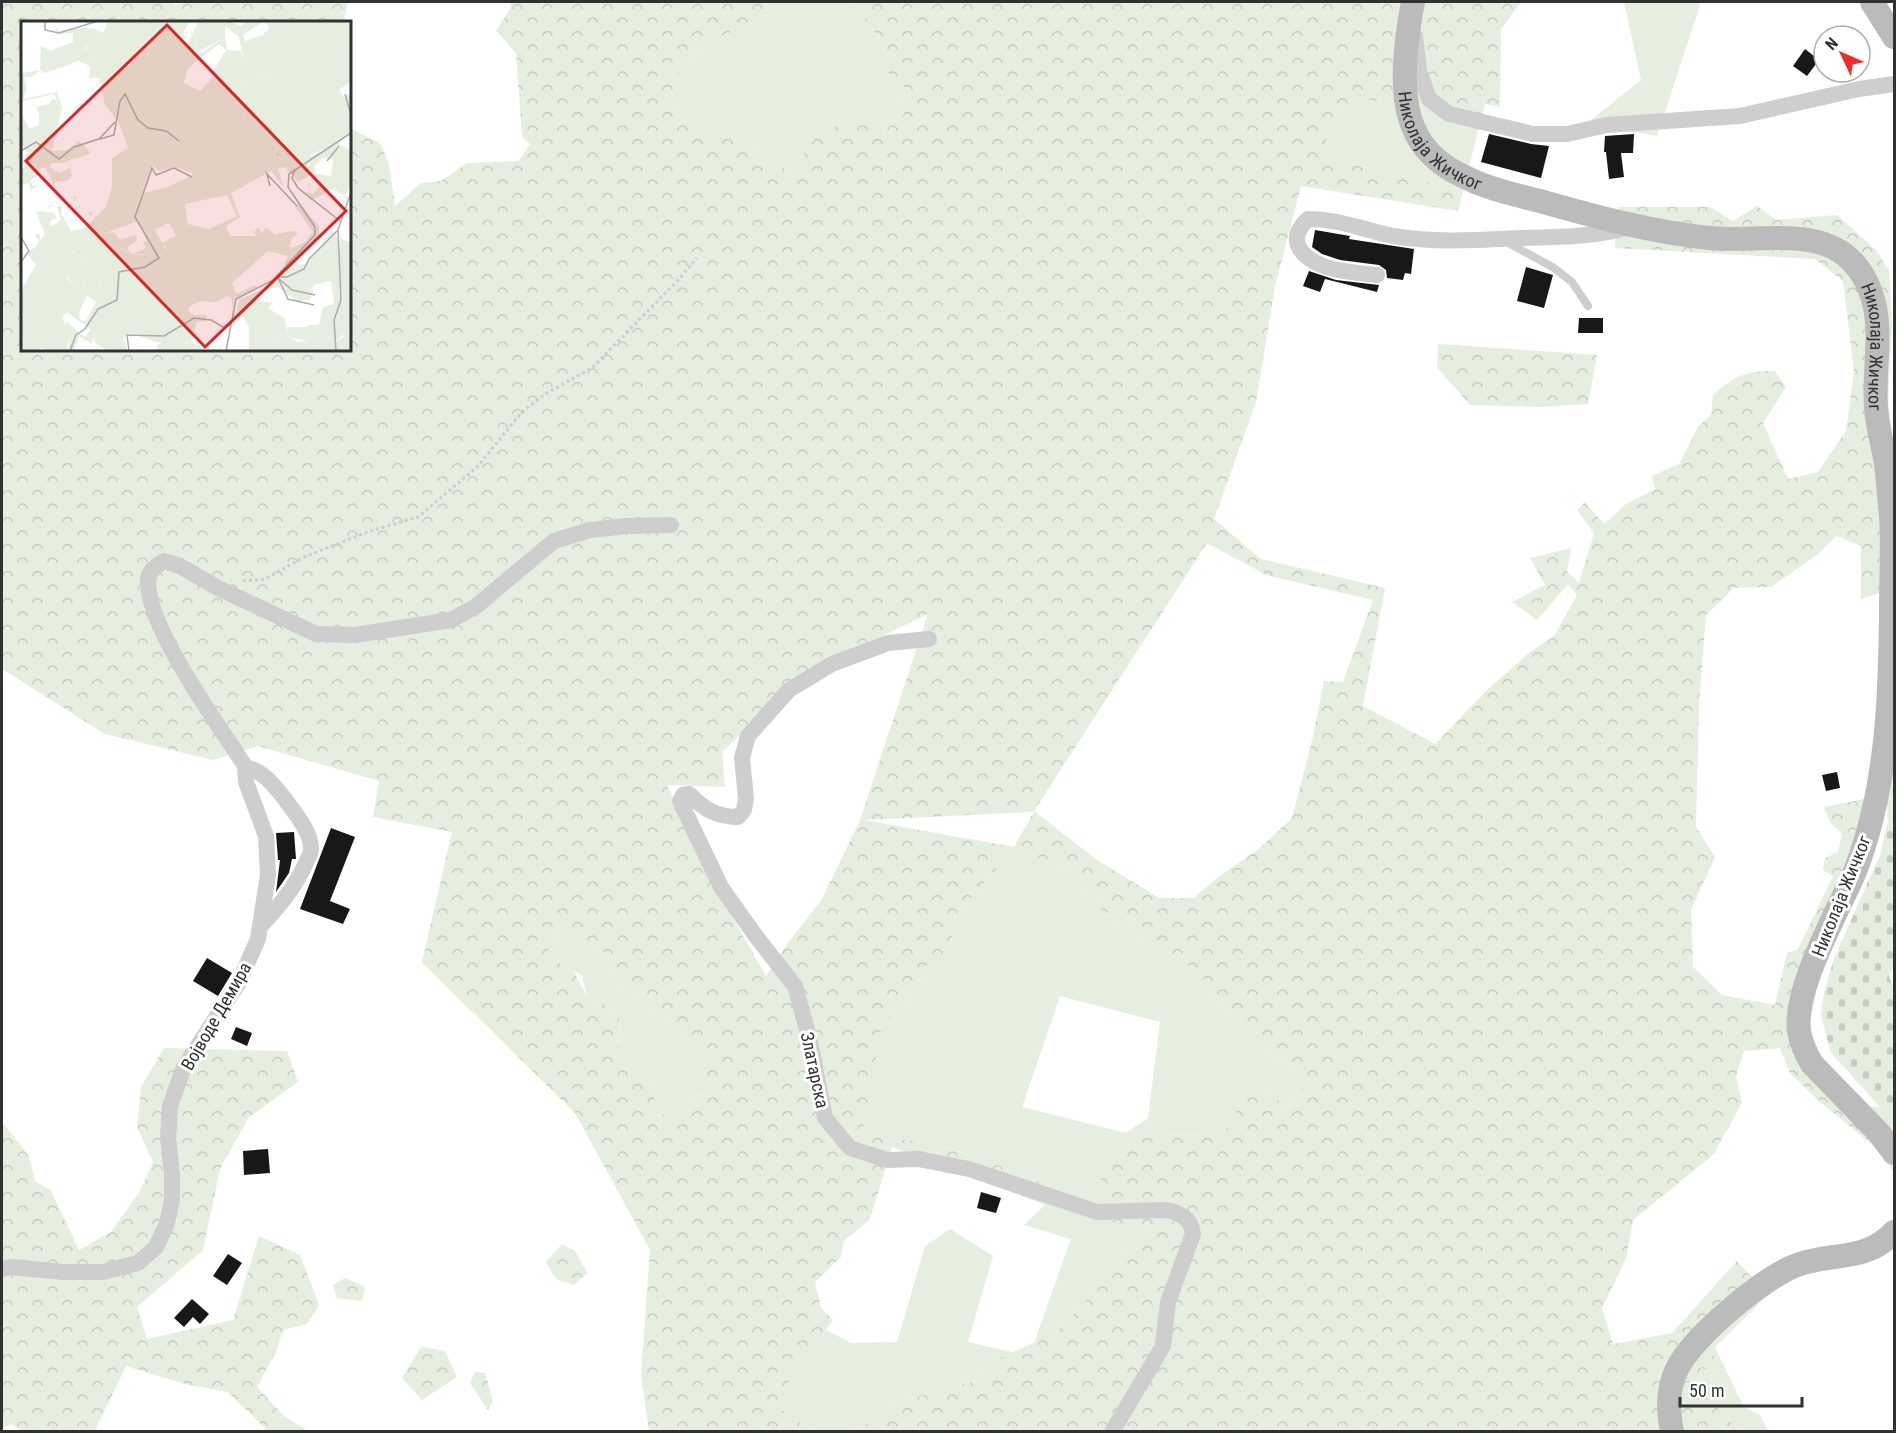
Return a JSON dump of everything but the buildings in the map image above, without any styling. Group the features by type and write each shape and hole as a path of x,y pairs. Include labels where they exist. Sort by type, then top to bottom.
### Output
{"street":[{"path":"1872,2 1894,37"},
{"name":"Николаја Жичког","path":"1412,4 1419,71 1429,99 1449,114 1533,134 1567,134 1607,125 1740,116 1859,89 1894,84"},
{"name":"Николаја Жичког","path":"1412,4 1404,92 1413,129 1432,156 1458,174 1478,183 1634,225 1710,238 1775,238 1824,243 1841,251 1863,273 1877,318 1876,410 1886,465 1891,519 1892,702 1881,775 1867,836 1855,872 1804,990 1799,1021 1802,1043 1812,1064 1879,1133 1894,1153"},
{"name":"Николаја Жичког","path":"1377,275 1326,267 1310,258 1299,248 1296,238 1299,228 1308,219 1329,219 1393,236 1439,240 1582,235 1614,231 1634,225"},
{"path":"260,927 300,877 311,851 308,835 299,819 269,780 257,770 245,767 162,634 147,579 153,567 164,561 180,566 228,593 316,634 355,635 451,620 476,608 555,541 590,530 627,525 671,525"},
{"name":"Златарска","path":"929,639 888,643 832,664 789,690 748,736 742,758 745,804 744,810 738,816 723,817 698,803 689,794 683,795 680,801 722,887 754,935 795,986 809,1037 825,1118 850,1148 887,1160 918,1159 969,1169 1097,1212 1166,1210 1177,1212 1185,1216 1192,1225 1193,1234 1168,1302 1163,1346 1112,1431"},
{"name":"Војводе Демира","path":"2,1269 10,1267 64,1272 103,1272 138,1263 156,1247 166,1226 172,1201 168,1138 170,1106 184,1067 238,984 258,939 268,874 266,836 246,782 245,767"},
{"path":"1672,1431 1669,1396 1677,1369 1689,1350 1718,1322 1786,1270 1813,1261 1852,1256 1869,1251 1882,1244 1894,1232"}],"lane":[{"path":"1502,239 1554,268 1572,282 1588,306"}],"path":[{"path":"242,581 265,579 304,557 370,531 418,517 477,467 522,412 545,394 592,368 671,288 697,258"}],"green space":[{"path":"2,2 172,2 176,5 184,2 348,2 343,21 21,21 21,351 351,351 351,128 380,143 389,164 395,206 421,183 441,181 467,163 519,161 530,144 522,136 516,53 496,31 511,7 510,2 768,2 766,25 738,30 705,41 681,66 670,102 706,130 740,144 796,175 805,167 802,155 820,133 851,121 887,129 904,115 902,106 911,92 889,75 885,47 855,5 849,2 1521,2 1501,29 1500,107 1485,104 1482,115 1352,98 1326,139 1331,159 1463,191 1458,211 1301,186 1275,286 1256,402 1214,519 1261,559 1385,588 1363,706 1435,744 1488,689 1529,653 1554,636 1577,595 1568,584 1537,620 1512,602 1545,585 1530,558 1571,548 1567,572 1579,583 1594,533 1577,510 1585,502 1604,524 1626,504 1655,489 1652,476 1679,464 1698,427 1711,415 1713,395 1721,388 1749,373 1775,371 1786,387 1763,423 1788,479 1818,472 1846,431 1854,371 1843,281 1815,259 1615,248 1618,207 1710,207 1733,221 1757,206 1776,220 1837,215 1876,250 1889,271 1892,324 1888,401 1894,465 1894,588 1861,599 1861,546 1836,536 1818,554 1771,587 1734,588 1706,615 1699,704 1696,827 1715,857 1691,910 1693,967 1722,995 1775,1005 1787,953 1798,949 1833,876 1823,870 1825,858 1838,852 1853,859 1790,1029 1841,1106 1880,1107 1891,1119 1894,1115 1894,1172 1880,1151 1820,1102 1790,1073 1780,1048 1744,1051 1736,1076 1742,1103 1713,1155 1633,1220 1626,1259 1602,1308 1613,1344 1672,1333 1737,1261 1768,1295 1715,1347 1714,1371 1701,1368 1700,1384 1711,1401 1739,1431 853,1431 913,1398 978,1380 1003,1356 1055,1334 1114,1271 1151,1227 1110,1222 1098,1185 1117,1149 1146,1136 1220,1135 1234,1120 1241,1095 1270,1095 1288,1106 1309,1078 1255,1043 1235,1014 1195,970 1099,908 1080,876 1014,848 956,916 948,962 925,966 914,995 882,1025 863,1130 893,1138 936,1144 1012,1170 1057,1189 1045,1205 892,1147 870,1219 843,1242 841,1257 815,1282 821,1308 833,1320 793,1375 775,1405 813,1431 649,1431 641,1375 650,1250 575,1113 422,962 452,832 373,817 379,781 258,746 213,760 105,734 2,669","holes":["1207,543 1266,575 1373,600 1343,682 1324,681 1313,737 1292,818 1260,848 1218,877 1194,898 1159,898 1097,860 1034,811","928,614 860,820 822,899 766,976 726,906 667,785 725,787 722,752 810,671","1034,812 1014,847 864,820","561,924 608,955 630,998 666,1014 692,1042 708,1064 699,1098 685,1116 653,1114 655,1093 618,1060 620,1010 588,999 573,970 545,956"]},
{"path":"768,2 849,2 855,5 885,47 889,75 911,92 902,106 904,115 887,129 851,121 796,175 740,144 706,131 670,102 681,66 705,41 738,30 766,25"},
{"path":"1624,2 1701,2 1657,136 1587,123 1641,80"},
{"path":"1352,98 1482,115 1463,191 1331,159 1326,139"},
{"path":"1438,344 1597,355 1588,404 1540,407 1470,405 1437,367"},
{"path":"1894,722 1894,833 1888,820 1882,728"},
{"path":"1869,798 1859,834 1842,834 1830,822 1824,807"},
{"path":"1888,820 1894,833 1894,966 1889,976 1894,989 1894,1115 1891,1119 1831,1053 1821,1016 1824,992 1835,956 1880,855"},
{"path":"1842,834 1859,834 1853,859 1838,852"},
{"path":"1014,847 1080,876 1099,908 1195,970 1235,1014 1255,1043 1310,1078 1288,1106 1270,1095 1234,1120 1220,1135 1146,1136 1151,1227 1114,1271 1055,1334 1034,1343 1071,1239 1024,1225 1045,1205 1057,1189 1012,1170 936,1144 893,1138 863,1130 882,1025 914,995 925,966 948,962 956,916","holes":["1060,996 1160,1022 1148,1118 1126,1133 1022,1107"]},
{"path":"561,923 608,955 630,998 666,1014 692,1042 708,1064 699,1098 685,1116 653,1114 655,1093 618,1060 620,1010 587,999 582,975 545,956"},
{"path":"164,1048 287,1051 298,1082 249,1117 220,1169 203,1250 137,1307 147,1339 233,1320 259,1236 300,1255 319,1305 307,1324 283,1330 276,1352 257,1387 284,1416 265,1428 228,1392 185,1384 126,1366 95,1431 22,1431 11,1424 2,1428 2,1122 29,1156 35,1181 51,1191 79,1250 111,1232 139,1193 153,1162 137,1127 141,1087"},
{"path":"950,1229 993,1256 968,1342 1012,1352 1003,1356 978,1380 913,1398 853,1431 813,1431 775,1405 793,1375 826,1330 851,1343 897,1342 925,1246"},
{"path":"562,1244 576,1252 587,1273 574,1285 556,1279 546,1262"},
{"path":"345,1278 365,1287 362,1301 337,1298 333,1285"},
{"path":"421,1347 445,1351 457,1377 422,1400 402,1378"},
{"path":"1715,1347 1743,1406 1760,1415 1768,1431 1739,1431 1711,1401 1700,1385 1701,1368 1714,1371"},
{"path":"475,1372 485,1373 493,1401 488,1410 470,1383"},
{"path":"284,1416 308,1431 264,1431"}]}
